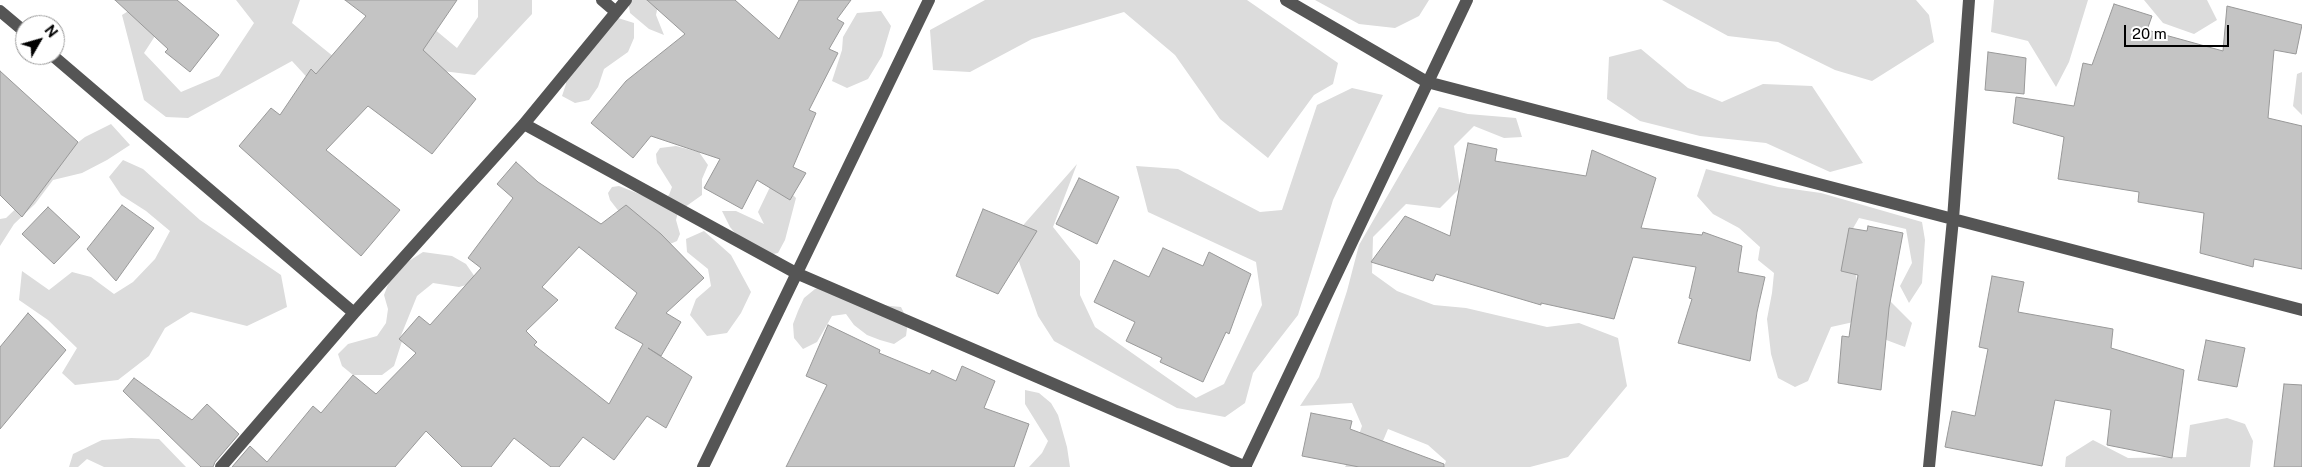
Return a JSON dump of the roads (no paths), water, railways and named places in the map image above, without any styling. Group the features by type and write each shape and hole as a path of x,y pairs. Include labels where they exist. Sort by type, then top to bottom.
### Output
{"street":[{"path":"602,0 616,12"},
{"path":"220,467 354,313 524,124 626,0"},
{"path":"703,467 929,0"},
{"path":"1286,0 1427,82 2302,310"},
{"path":"524,124 796,273 1245,467 1467,0"},
{"path":"1929,467 1953,219 1969,0"},
{"path":"0,11 15,24"},
{"path":"64,65 354,313"}]}
